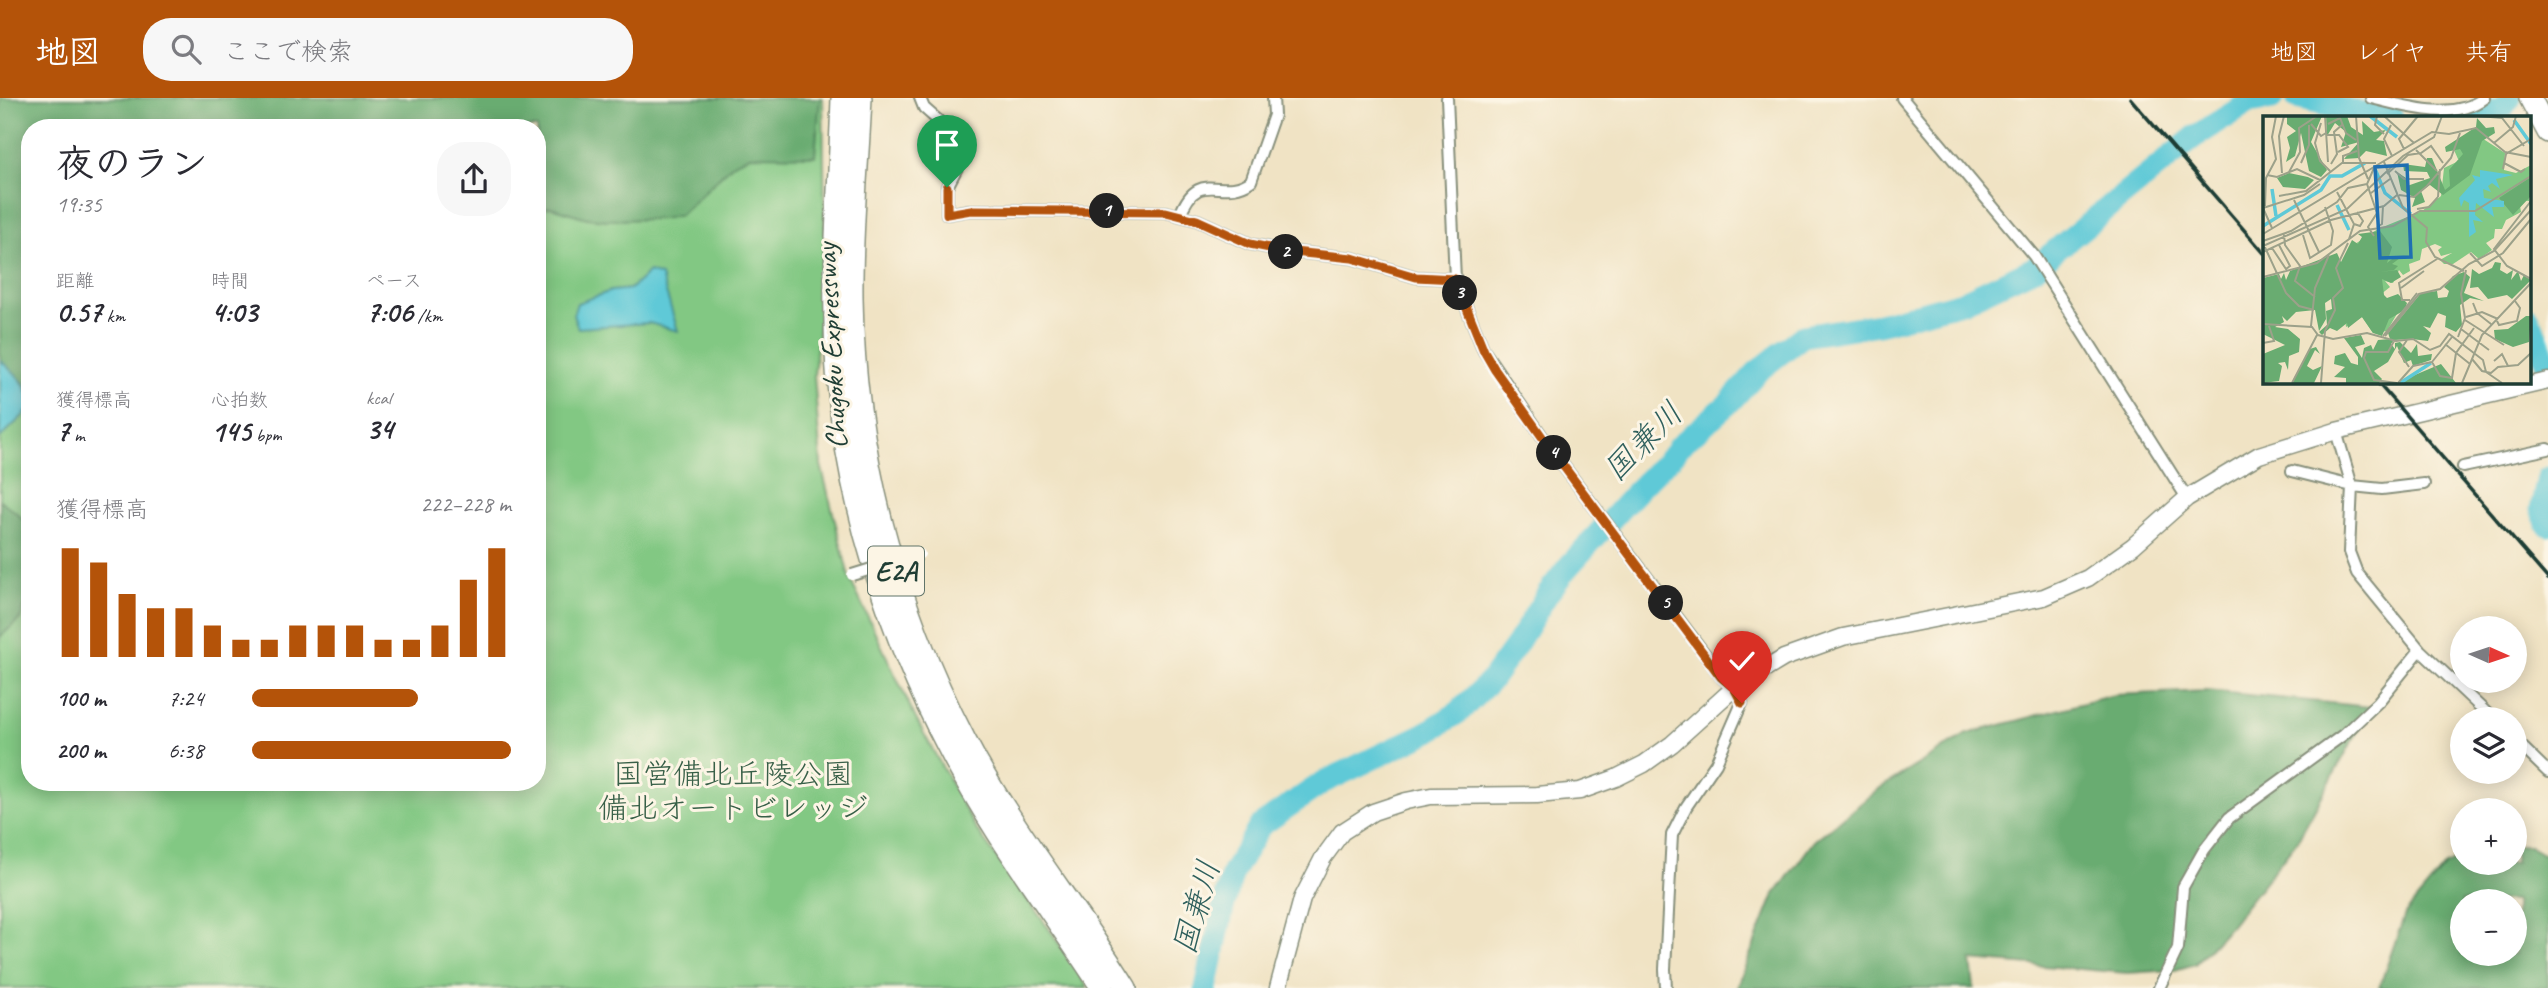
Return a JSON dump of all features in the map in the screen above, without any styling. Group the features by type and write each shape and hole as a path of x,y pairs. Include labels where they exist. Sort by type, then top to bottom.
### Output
{"highway":[{"name":"Chugoku Expressway","path":"842,98 833,299 838,385 846,445 862,524 899,638 948,749 1022,868 1102,988"},
{"name":"Chugoku Expressway","path":"861,98 852,299 857,384 866,454 898,579 965,740 1126,988"},
{"path":"2530,98 2548,132"}],"street":[{"path":"920,98 924,108 949,130 954,139 958,166 947,187 947,214 971,210 1166,212 1197,220 1250,244 1284,251 1352,258 1416,277 1455,279"},
{"path":"1180,215 1187,197 1198,188 1224,187 1251,181 1274,116 1273,98"},
{"path":"1447,98 1455,279 1484,351 1550,448 1721,677 1734,688 1742,703 1716,763 1686,807 1672,835 1666,988"},
{"path":"1902,98 2035,256 2187,498"},
{"path":"2371,98 2448,111 2483,98"},
{"path":"1278,988 1302,899 1322,858 1342,832 1373,812 1431,796 1580,791 1616,778 1644,764 1672,744 1734,688 1784,658 1843,636 2043,597 2088,578 2133,546 2187,498 2259,455 2336,431 2544,382"},
{"path":"2336,431 2352,486 2349,552 2357,573 2420,650 2480,707"},
{"path":"2463,467 2548,449"},
{"path":"2292,471 2352,486 2382,489 2424,484"},
{"path":"852,575 919,554"},
{"path":"2159,988 2178,947 2183,887 2204,850 2229,818 2343,735 2378,702 2420,650"},
{"path":"2527,752 2548,772"}],"green space":[{"name":"国営備北丘陵公園 備北オートビレッジ","path":"0,98 823,98 825,235 814,375 821,465 849,577 916,719 976,829 1052,933 1088,988 0,988"},
{"path":"0,98 820,98 815,156 752,155 735,162 680,215 663,219 607,220 546,208 546,119 21,119 21,380 0,360"},
{"path":"0,500 21,518 21,616 0,637"},
{"path":"2207,691 2371,707 2297,841 2228,928 2195,964 2175,970 2127,973 1971,960 1974,988 1737,988 1773,897 1814,841 1880,788 1967,734 2114,695"},
{"path":"2527,846 2548,857 2548,988 2379,988 2405,914 2450,863 2450,875 2527,875"}],"water":[{"path":"649,272 661,276 678,331 649,323 578,328 573,315 577,303 611,291 630,289"},
{"path":"0,360 21,382 21,418 0,438"}],"waterway":[{"name":"国兼川","path":"1206,988 1233,872 1260,826 1322,783 1426,733 1459,712 1492,679 1568,567 1678,447 1728,404 1757,372 1803,336 1879,324 1962,302 2034,268 2196,136 2250,102 2273,98"},
{"name":"国兼川","path":"2297,98 2349,111 2385,116"},
{"name":"国兼川","path":"2473,116 2503,107 2510,98"},
{"path":"2530,321 2548,368"},
{"path":"2548,478 2541,509 2548,525"}],"railway":[{"path":"2130,98 2263,252"},
{"path":"2378,383 2548,579"}],"route":[{"path":"947,187 947,214 971,210 1166,212 1197,220 1250,244 1284,251 1352,258 1416,277 1455,279 1484,351 1495,370 1721,677 1734,688 1742,703"}]}
